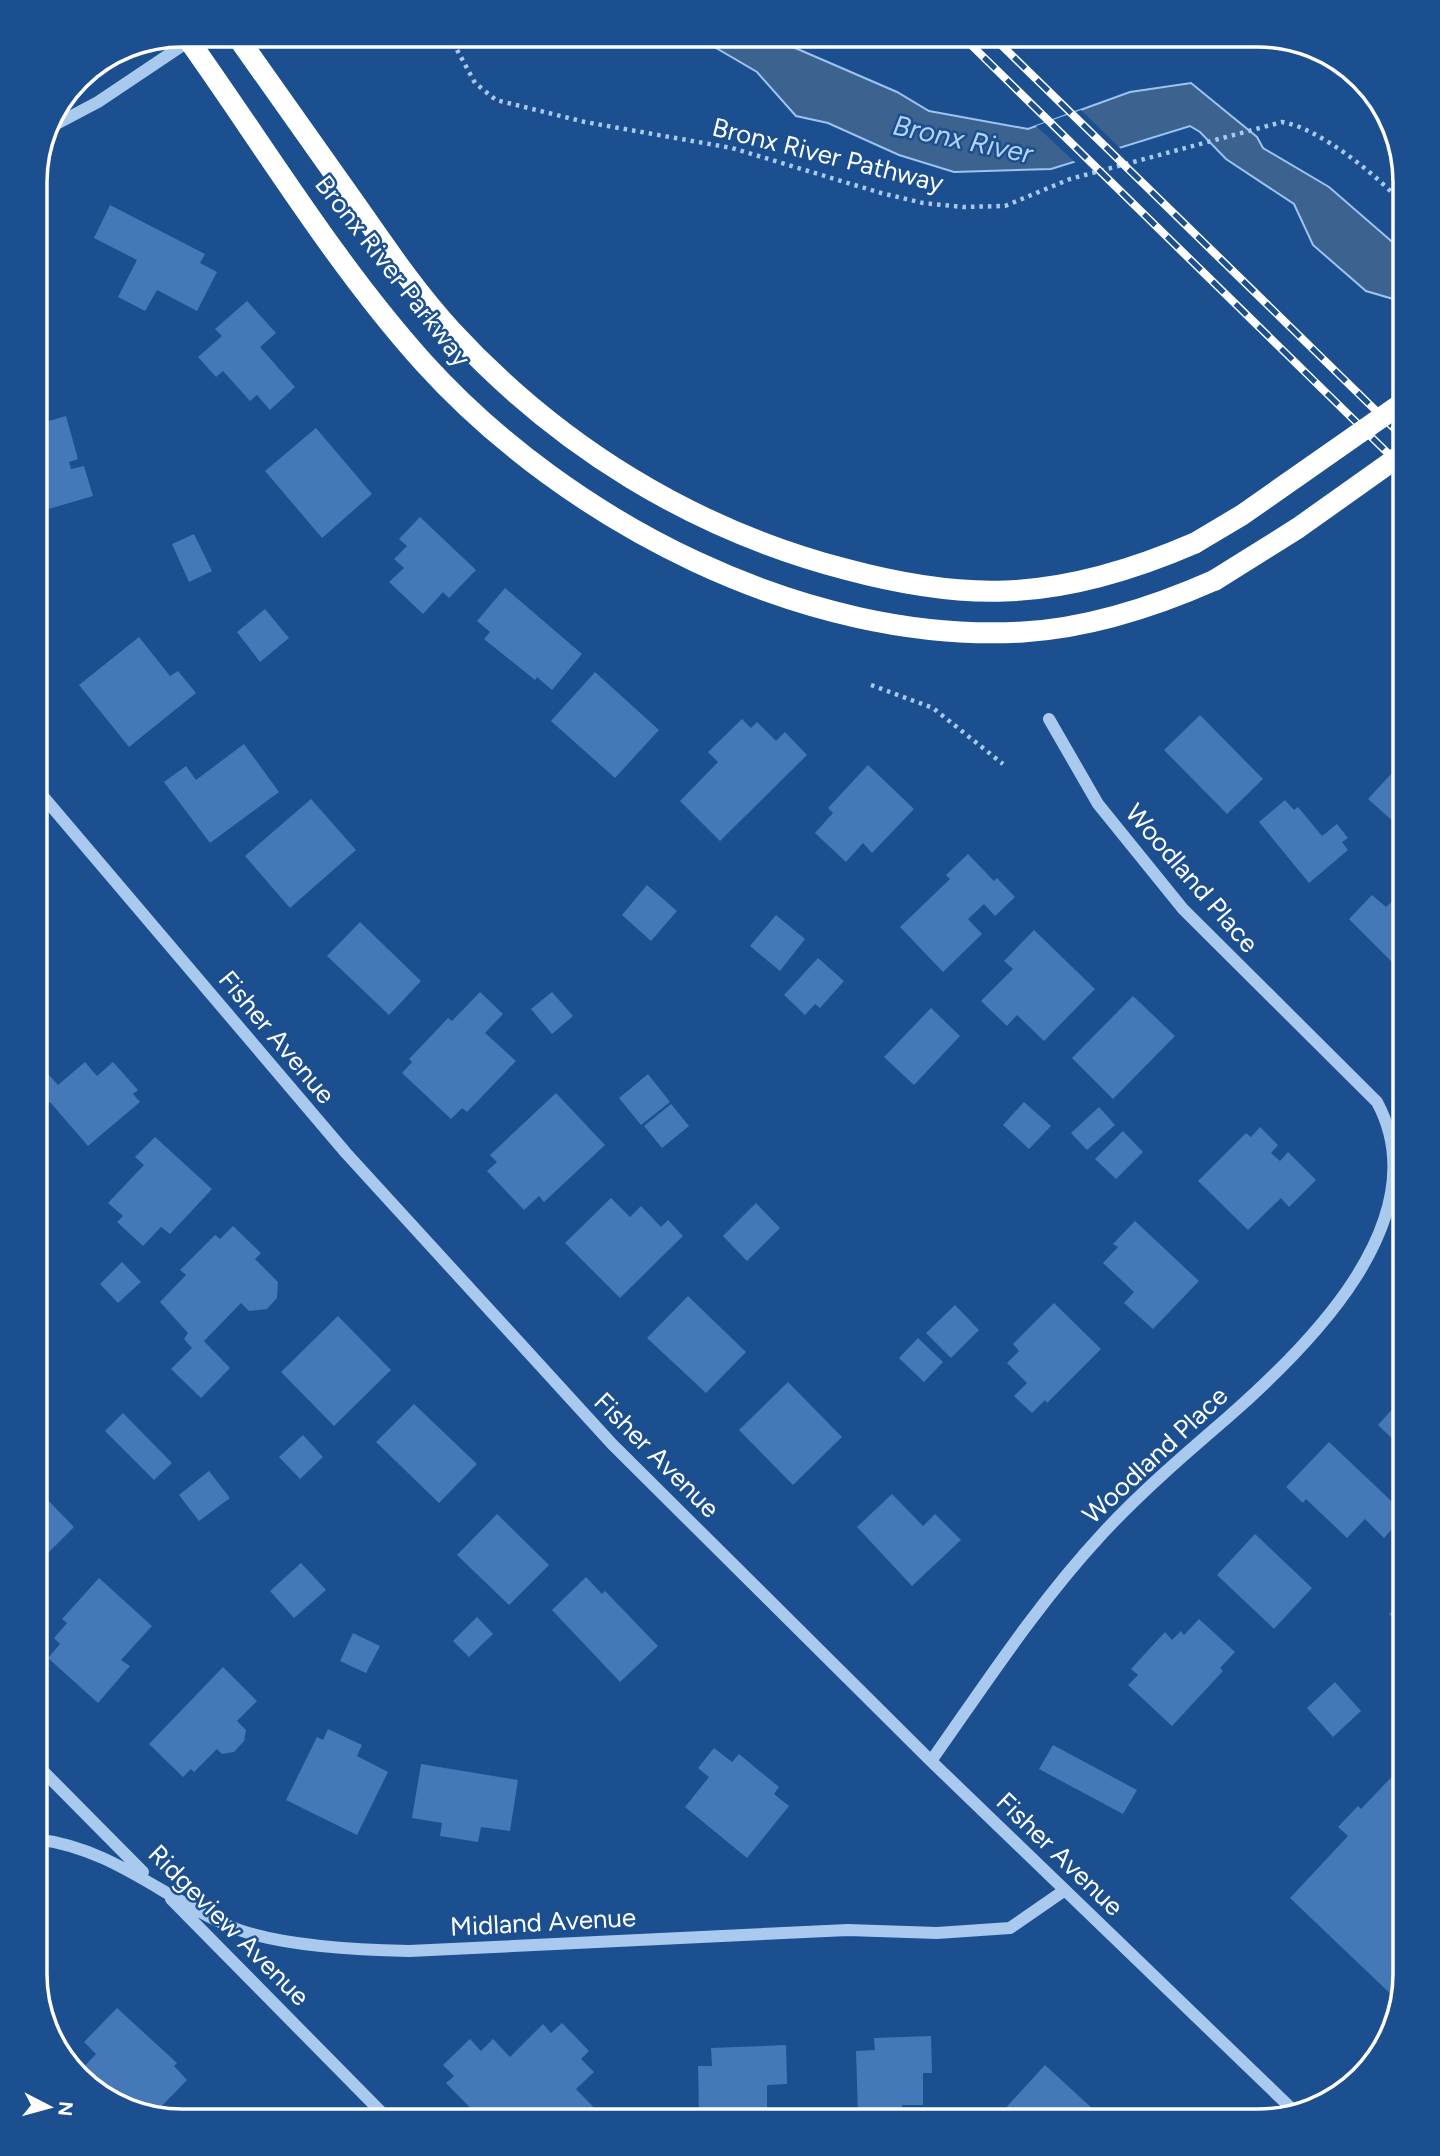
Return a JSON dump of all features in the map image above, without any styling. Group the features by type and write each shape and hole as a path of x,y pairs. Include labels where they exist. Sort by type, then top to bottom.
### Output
{"highway":[{"name":"Bronx River Parkway","path":"194,48 346,263 424,362 492,429 541,469 650,538 719,570 801,601 864,618 961,633 1026,632 1093,622 1151,606 1215,580 1298,528 1393,461"},
{"name":"Bronx River Parkway","path":"245,48 392,255 449,328 495,375 547,421 619,472 665,499 732,531 790,553 881,578 943,589 1005,591 1066,584 1128,569 1195,543 1242,515 1393,409"}],"street":[{"path":"62,121 98,102 173,48"},
{"name":"Woodland Place","path":"1049,719 1098,804 1183,909 1393,1121"},
{"name":"Fisher Avenue","path":"48,802 346,1153 498,1323 612,1444 931,1761 1288,2105"},
{"name":"Woodland Place","path":"931,1761 1059,1581 1159,1478 1301,1353 1338,1315 1381,1257 1393,1229"},
{"name":"Ridgeview Avenue","path":"47,1775 377,2108"},
{"name":"Midland Avenue","path":"47,1841 93,1851 230,1927 281,1939 363,1950 409,1951 848,1930 937,1933 1010,1928 1065,1890"}],"path":[{"name":"Bronx River Pathway","path":"456,48 475,83 496,100 585,122 732,148 923,203 963,207 1005,206 1070,179 1282,122 1313,133 1393,192"},
{"path":"871,685 933,708 1003,764"}],"water":[{"name":"Bronx River","path":"716,48 795,48 897,92 929,111 1028,129 1130,92 1191,83 1257,137 1263,148 1329,187 1393,243 1393,299 1366,291 1313,245 1294,204 1226,159 1200,132 1190,126 1051,169 954,172 899,155 828,123 796,116 757,72"}],"pier":[{"path":"1081,110 1123,151 1078,165 1036,126"}],"building":[{"path":"110,205 205,254 200,263 217,272 197,311 157,290 145,311 118,297 137,260 94,238"},
{"path":"247,301 276,333 260,347 295,387 270,410 257,395 250,401 223,371 216,377 198,357 222,336 215,329"},
{"path":"66,416 78,459 69,462 71,469 84,466 93,496 48,509 48,421"},
{"path":"316,428 372,494 322,538 265,471"},
{"path":"420,517 476,570 449,598 443,592 423,614 389,582 404,568 394,559 407,546 399,539"},
{"path":"194,534 212,571 189,582 172,544"},
{"path":"505,588 582,654 552,690 537,677 535,680 484,639 490,632 477,621"},
{"path":"265,609 289,638 260,662 237,632"},
{"path":"139,637 170,676 178,671 196,693 129,747 79,685"},
{"path":"595,672 659,730 615,778 551,721"},
{"path":"1200,715 1263,779 1227,814 1164,750"},
{"path":"742,719 751,728 757,722 776,741 785,732 807,755 720,841 680,801 718,762 708,752"},
{"path":"244,744 279,792 210,843 164,782 186,766 196,780"},
{"path":"868,765 914,809 872,853 863,843 846,862 815,833 833,813 828,808"},
{"path":"1391,774 1393,776 1393,821 1368,799"},
{"path":"311,799 356,850 290,908 245,856"},
{"path":"1285,800 1294,810 1298,807 1322,836 1337,824 1348,838 1342,842 1348,850 1309,883 1259,822"},
{"path":"968,854 994,881 997,878 1015,897 995,916 984,904 968,919 982,934 943,972 900,927 950,879 946,875"},
{"path":"647,885 677,911 651,941 622,915"},
{"path":"1372,895 1386,907 1393,900 1393,963 1349,919"},
{"path":"776,915 805,939 780,971 750,946"},
{"path":"360,922 421,981 389,1015 327,956"},
{"path":"1034,930 1095,989 1044,1041 1017,1015 1007,1026 981,1001 1013,969 1004,961"},
{"path":"818,958 844,981 820,1008 815,1004 805,1015 784,995"},
{"path":"480,992 503,1014 485,1033 516,1061 467,1112 462,1108 451,1119 402,1073 412,1062 409,1059 448,1018 452,1021"},
{"path":"552,992 573,1016 552,1034 531,1009"},
{"path":"1133,996 1175,1036 1113,1099 1072,1058"},
{"path":"931,1008 960,1036 914,1085 884,1057"},
{"path":"85,1062 97,1076 113,1062 138,1090 133,1094 140,1102 88,1146 50,1102 47,1104 48,1073 58,1085"},
{"path":"648,1074 670,1102 641,1125 619,1098"},
{"path":"556,1093 605,1145 544,1202 539,1196 524,1210 487,1171 497,1162 490,1155"},
{"path":"1024,1102 1051,1126 1029,1149 1003,1125"},
{"path":"671,1104 689,1126 662,1148 644,1126"},
{"path":"1099,1107 1115,1125 1087,1150 1071,1133"},
{"path":"1260,1127 1278,1145 1271,1153 1280,1161 1288,1152 1316,1180 1289,1207 1281,1198 1248,1230 1198,1181 1246,1133 1251,1137"},
{"path":"1123,1131 1143,1152 1116,1179 1095,1159"},
{"path":"155,1137 212,1189 170,1234 161,1227 143,1246 117,1222 123,1216 108,1203 144,1165 135,1157"},
{"path":"611,1198 630,1217 641,1206 661,1227 668,1220 683,1236 620,1298 565,1243"},
{"path":"756,1203 780,1228 747,1261 723,1236"},
{"path":"1135,1221 1199,1281 1153,1329 1124,1303 1134,1292 1103,1263 1118,1247 1113,1244"},
{"path":"233,1226 261,1253 255,1259 278,1282 277,1298 267,1309 249,1311 241,1303 204,1341 230,1368 201,1398 171,1369 192,1348 184,1339 188,1333 160,1302 186,1275 180,1270 215,1235 220,1239"},
{"path":"122,1262 141,1282 118,1303 100,1284"},
{"path":"688,1296 746,1352 706,1393 647,1338"},
{"path":"1054,1303 1101,1349 1047,1403 1045,1400 1032,1413 1014,1396 1027,1383 1007,1363 1019,1351 1013,1344"},
{"path":"955,1305 979,1330 951,1358 926,1333"},
{"path":"338,1316 391,1370 334,1426 281,1372"},
{"path":"918,1338 943,1362 924,1382 899,1358"},
{"path":"788,1382 842,1437 793,1485 739,1430"},
{"path":"414,1404 477,1464 439,1503 376,1442"},
{"path":"1393,1408 1393,1439 1378,1425"},
{"path":"123,1413 172,1463 154,1480 105,1431"},
{"path":"303,1435 323,1457 300,1479 279,1457"},
{"path":"1329,1442 1393,1503 1393,1528 1384,1538 1365,1519 1347,1538 1306,1499 1303,1503 1286,1487"},
{"path":"209,1471 230,1498 199,1521 179,1495"},
{"path":"892,1494 923,1526 935,1514 961,1540 912,1586 857,1527"},
{"path":"47,1500 74,1527 47,1554"},
{"path":"497,1514 549,1565 509,1605 457,1555"},
{"path":"1255,1534 1312,1588 1274,1629 1217,1575"},
{"path":"301,1563 326,1590 294,1618 270,1591"},
{"path":"586,1577 602,1594 605,1591 658,1646 620,1682 552,1610"},
{"path":"99,1578 152,1626 121,1660 130,1666 98,1703 48,1658 60,1644 54,1638 67,1623 62,1619"},
{"path":"477,1617 493,1634 469,1657 453,1641"},
{"path":"1199,1619 1235,1652 1220,1668 1223,1671 1172,1726 1128,1685 1138,1675 1131,1669 1165,1632 1172,1640 1181,1631 1184,1635"},
{"path":"353,1633 380,1646 366,1673 340,1661"},
{"path":"223,1667 257,1701 237,1721 246,1730 244,1741 234,1752 222,1754 217,1749 194,1772 191,1769 183,1777 149,1744"},
{"path":"1335,1682 1361,1711 1333,1737 1307,1708"},
{"path":"328,1729 362,1745 357,1756 388,1772 357,1835 286,1800 317,1737 323,1740"},
{"path":"1053,1745 1137,1790 1123,1814 1039,1769"},
{"path":"714,1748 732,1762 739,1754 779,1787 774,1794 789,1806 747,1858 685,1807 709,1777 698,1768"},
{"path":"421,1764 518,1780 510,1831 481,1827 478,1842 440,1836 442,1823 412,1818"},
{"path":"1393,1776 1391,1995 1290,1898 1348,1836 1338,1827 1358,1806 1361,1809"},
{"path":"117,2008 177,2063 174,2066 187,2080 161,2107 139,2102 107,2086 84,2066 96,2054 84,2042"},
{"path":"562,2023 589,2051 581,2059 594,2072 576,2089 595,2108 471,2108 446,2083 454,2076 443,2065 470,2039 481,2051 493,2039 510,2057 543,2024 551,2033"},
{"path":"931,2036 932,2073 923,2073 923,2105 902,2105 902,2109 858,2109 856,2051 875,2050 874,2038"},
{"path":"786,2045 787,2084 767,2085 767,2109 699,2108 698,2066 712,2066 711,2048"},
{"path":"1045,2065 1093,2109 1005,2109"}],"railway":[{"path":"974,48 1393,458"},
{"path":"1004,48 1393,427"}]}
